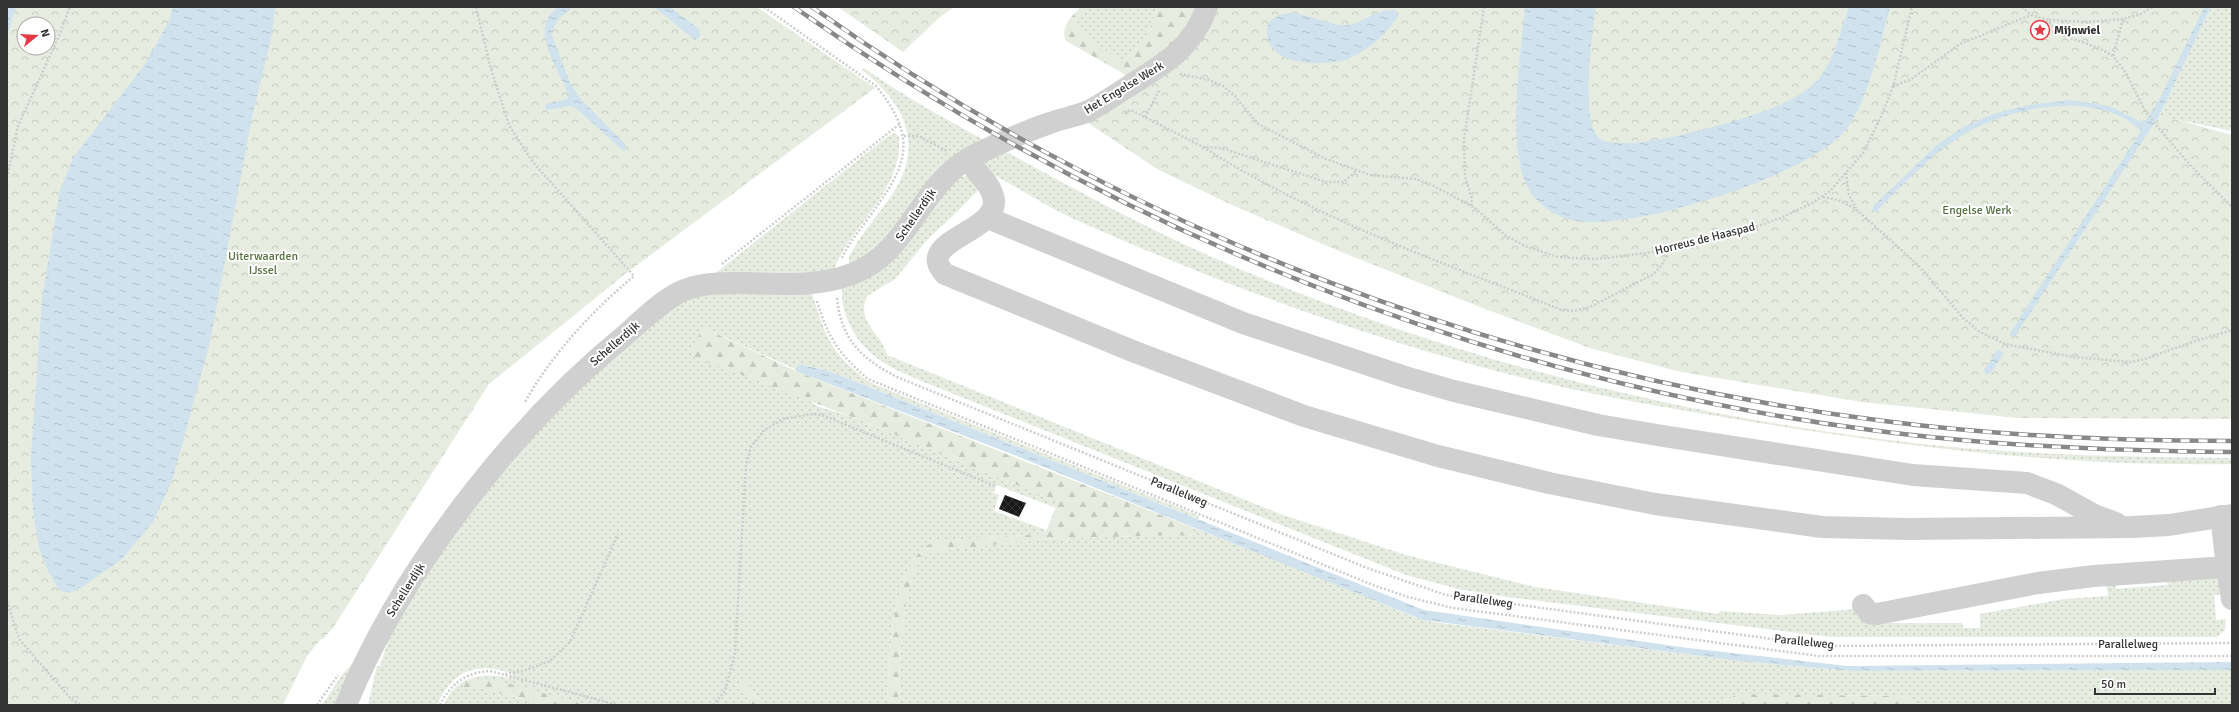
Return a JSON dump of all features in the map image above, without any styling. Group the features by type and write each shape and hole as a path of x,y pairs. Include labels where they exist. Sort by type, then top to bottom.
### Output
{"street":[{"name":"Het Engelse Werk","path":"994,146 1046,124 1090,110 1162,66 1184,47 1195,32 1206,7"},
{"name":"Schellerdijk","path":"346,705 388,620 434,546 486,476 543,413 599,356 680,292 712,283 812,284 837,280 867,268 887,253 897,242 932,190 968,159 994,146"},
{"path":"968,159 974,168 987,181 992,194 994,206 988,218 942,248 938,259 941,270 945,274 1223,387 1346,429 1431,454 1594,492 1656,504 1800,524 1907,529 2132,527 2169,525 2227,515 2227,567 2232,599"},
{"path":"988,218 1243,323 1398,375 1454,391 1598,425 1663,436 1913,475 2027,483 2056,494 2094,515 2132,527"},
{"path":"1863,605 1870,613 1876,614 2038,582 2094,576 2227,567"}],"path":[{"path":"7,178 18,126 70,7"},
{"path":"476,7 491,69 510,125 532,161 634,276 594,312 556,356 522,407"},
{"name":"Parallelweg","path":"764,7 876,86 891,104 901,123 904,136 903,153 898,175 893,185 844,252 839,264 835,288 840,319 849,338 873,365 897,377 1370,569 1446,595 1824,646 2232,643"},
{"path":"1471,206 1472,199 1465,176 1464,140 1484,7"},
{"name":"Horreus de Haaspad","path":"1162,66 1168,72 1218,83 1228,90 1258,124 1326,159 1356,171 1376,176 1416,179 1432,185 1471,206 1513,240 1542,253 1558,257 1590,259 1668,250 1729,236 1761,226 1801,209 1822,197 1836,186 1863,153 1880,120 1893,86 1912,7"},
{"path":"2022,7 2031,15 2048,20 2087,22 2123,19 2141,14 2152,7"},
{"path":"1893,86 1910,80 1960,44 2031,15"},
{"path":"2113,56 2123,19"},
{"path":"2048,20 2056,31 2064,36 2099,48 2113,56 2126,73 2148,115 2190,165 2232,207"},
{"path":"1145,117 1158,95"},
{"path":"1124,114 1130,110 1145,117 1204,147 1284,192 1368,232 1474,277 1562,310 1574,311 1590,307 1652,274 1662,265 1668,250"},
{"path":"718,267 901,123"},
{"path":"904,136 919,136 938,146"},
{"path":"1204,147 1221,148 1326,182 1344,182 1356,171"},
{"path":"1846,172 1849,195 1856,209"},
{"path":"1822,197 1838,200 1856,209 1919,266 1963,318 1980,332 2005,344 2073,358 2131,362 2145,359 2195,341 2232,330"},
{"path":"812,284 824,327 843,355 868,379 1374,585 1414,599 1467,610 1819,656 2232,656"},
{"path":"713,705 725,691 735,653 746,465 751,446 764,430 783,419 813,414 822,415 995,486"},
{"path":"504,675 529,669 550,661 570,642 618,534"},
{"path":"7,602 19,639 72,700 81,705"},
{"path":"440,705 447,691 465,677 483,672 504,675 618,705"}],"green space":[{"name":"Uiterwaarden IJssel","path":"7,7 757,7 875,88 625,274 489,384 333,628 323,639 321,639 307,656 283,705 7,705"},
{"path":"838,7 954,7 940,17 903,52"},
{"path":"1081,7 1088,8 1075,25 1116,59 1124,60 1141,43 1153,23 1157,7 1203,7 1198,20 1133,79 1066,41 1064,31 1065,26 1070,18"},
{"path":"1087,7 1157,7 1153,23 1141,43 1124,60 1116,59 1074,25"},
{"name":"Engelse Werk","path":"1201,7 2207,7 2156,114 2232,135 2232,419 2018,418 1862,402 1681,372 1590,348 1480,307 1339,251 1232,205 1157,169 1085,121 1167,58"},
{"path":"2211,7 2232,7 2232,131 2159,116"},
{"path":"864,68 910,98 988,142 891,242 850,265 849,258 853,250 865,231 889,200 899,183 906,166 909,150 908,134 896,106 887,93 862,70"},
{"path":"895,133 899,137 898,157 893,175 874,207 851,238 833,272 707,280 887,137"},
{"path":"999,148 1104,205 1158,232 1212,257 1297,292 1384,324 1471,353 1560,378 1649,399 1740,417 1831,432 1922,444 2038,453 2232,458 2232,464 2115,463 2001,455 1887,442 1646,404 1502,373 1401,344 1302,311 1203,274 1074,219 1006,181 983,170 984,157"},
{"path":"967,176 984,184 927,240 895,279 867,296 864,305 864,313 867,321 887,355 1280,514 1406,555 1535,587 1718,614 1720,611 1781,615 1856,609 1858,618 1868,623 1962,623 1963,628 1980,628 1980,614 2064,599 2108,596 2106,580 2116,579 2116,589 2167,585 2167,575 2218,574 2225,594 2214,595 2216,620 2226,619 2225,630 2217,637 1830,637 1507,597 1458,589 1406,575 924,382 891,367 872,354 864,346 846,317 842,298 842,289 847,282 959,177"},
{"path":"810,288 830,342 846,362 871,383 1199,516 1198,519 829,371 799,364 795,369 702,327 817,406 852,417 1058,502 1056,508 997,485 993,493 999,495 994,511 1046,530 1045,534 936,541 921,551 909,568 901,589 895,613 891,639 887,705 760,705 753,691 738,685 752,705 586,705 483,678 467,689 473,686 544,705 444,705 455,688 470,679 489,676 509,678 513,674 488,668 477,669 459,676 443,693 437,705 368,705 377,666 380,666 398,612 434,548 567,395 688,295"},
{"path":"702,327 796,371 1194,528 1190,537 1179,535 1043,539 932,552 922,559 915,570 910,587 903,628 898,705 887,705 891,639 895,613 901,589 909,568 921,551 936,541 1045,534 1058,502 852,417 694,357 692,353"},
{"path":"1194,528 1329,581 1414,617 1433,622 1739,661 1852,671 2232,670 2232,705 1918,705 1903,696 1737,694 1719,705 898,705 903,628 910,587 915,570 922,559 932,552 1043,539 1179,535 1190,537"},
{"path":"369,644 341,705 322,705 342,675"},
{"path":"483,678 493,679 586,705 544,705 473,686 467,689 461,685"},
{"path":"743,680 748,682 760,705 752,705 738,685 739,682"},
{"path":"1737,694 1903,696 1918,705 1719,705"}],"water":[{"path":"7,7 16,7 7,36"},
{"path":"173,7 275,7 272,34 251,122 210,342 173,478 153,522 122,559 81,588 69,593 59,590 46,567 39,548 33,510 31,458 42,299 60,190 73,158 145,64 169,21"},
{"path":"558,7 572,7 558,20 551,33 569,81 580,98 625,144 625,151 623,151 576,108 570,106 547,110 545,107 546,104 567,99 569,96 548,50 545,38 545,27 549,17"},
{"path":"654,7 670,7 699,29 700,36 695,40"},
{"path":"1525,7 1596,7 1590,55 1588,94 1593,127 1598,137 1609,142 1628,143 1651,141 1677,136 1728,123 1762,112 1790,100 1809,88 1821,76 1831,58 1849,7 1890,7 1872,72 1860,106 1844,132 1823,149 1794,166 1718,197 1677,209 1604,222 1570,220 1550,211 1534,197 1522,174 1516,128 1518,76"},
{"path":"2204,7 2211,7 2159,116 2016,335 2011,337 2010,333 2141,131 2123,118 2101,110 2077,106 2052,107 2001,117 1979,126 1937,153 1876,212 1872,211 1873,206 1937,145 1963,127 1993,114 2029,105 2071,100 2109,106 2139,121 2146,120 2160,98"},
{"path":"1392,10 1397,12 1398,16 1383,35 1371,46 1357,55 1339,61 1310,63 1296,61 1283,56 1273,49 1268,38 1268,24 1276,17 1284,14 1293,13 1342,25 1348,25 1355,24 1378,13"},
{"path":"1998,349 2004,353 1991,373 1986,375 1984,370"},
{"path":"799,364 829,371 1424,610 1688,648 1848,666 2232,662 2232,670 1852,671 1739,661 1423,620 1019,457 796,371 795,369"}],"building":[{"path":"1005,495 1026,503 1019,517 999,509"}],"railway":[{"path":"794,7 916,87 1043,160 1173,226 1307,283 1444,333 1584,374 1726,406 1871,430 1961,440 2051,447 2232,452"},
{"path":"812,7 933,87 1058,159 1188,223 1322,280 1460,328 1600,367 1741,399 1884,421 2058,437 2232,441"}],"place":[{"name":"Mijnwiel","path":"2040,30"}]}
